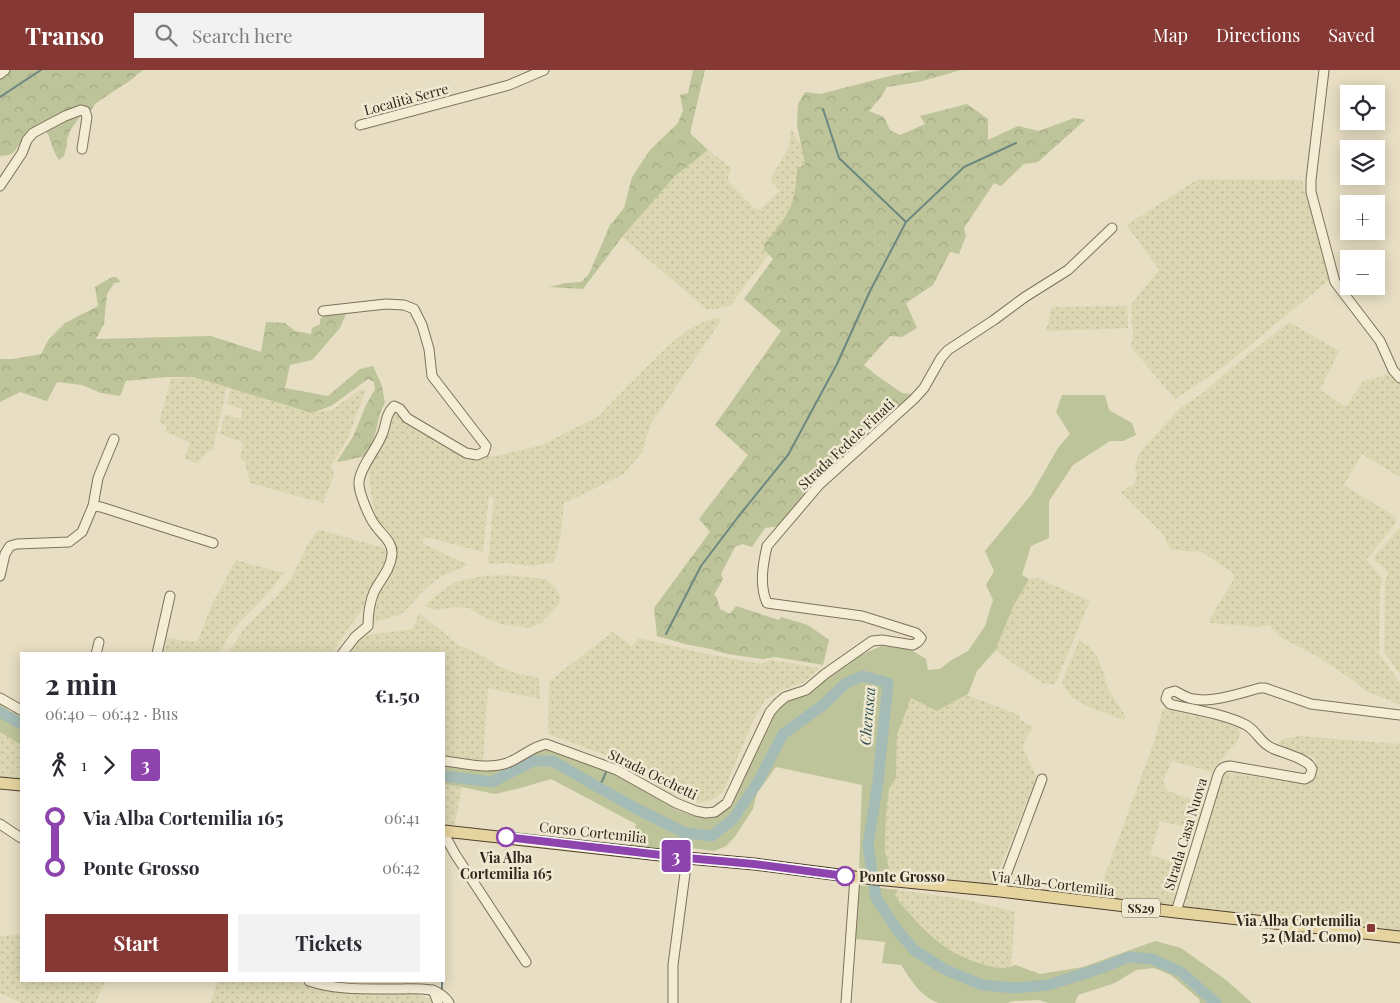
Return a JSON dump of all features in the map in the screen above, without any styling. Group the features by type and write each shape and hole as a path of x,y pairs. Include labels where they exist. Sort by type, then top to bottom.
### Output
{"main road":[{"path":"0,782 20,785"},
{"name":"Corso Cortemilia","path":"445,832 754,864 857,878"},
{"name":"Via Alba-Cortemilia","path":"857,878 1000,891 1400,937"}],"street":[{"path":"0,74 5,70"},
{"name":"Località Serre","path":"360,125 509,85 544,70"},
{"path":"1324,70 1311,192 1335,282 1380,341 1393,370 1400,378"},
{"path":"0,186 22,153 26,140 65,116 81,110 85,111 87,117 82,149"},
{"name":"Strada Fedele Finati","path":"921,638 916,633 862,616 767,603 762,584 767,546 819,485 914,399 924,388 941,358 948,350 1030,294 1062,275 1112,228"},
{"path":"323,311 386,304 404,305 414,310 422,325 429,348 432,376 486,446 484,452 477,455 466,452 407,418 400,409 394,406 388,412 382,435 361,474 358,484 371,519 387,538 393,553 388,569 369,606 368,626 344,652"},
{"path":"0,576 5,554 10,546 17,544 69,542 82,532 93,506 98,478 114,439"},
{"path":"93,506 101,506 213,543"},
{"path":"157,652 170,596"},
{"name":"Strada Occhetti","path":"445,761 494,766 509,762 537,746 546,744 617,770 676,803 696,811 715,812 727,803 770,712 785,697 806,690 872,641 882,640 913,645 921,638"},
{"path":"96,652 99,642"},
{"name":"Strada Casa Nuova","path":"1176,912 1221,769 1230,766 1305,779 1310,776 1312,769 1308,762 1270,748 1247,726 1218,715 1170,704 1166,699 1168,693 1174,691 1195,700 1219,699 1265,688 1311,704 1400,715"},
{"path":"0,698 20,709"},
{"path":"1000,891 1042,779"},
{"path":"0,824 20,837"},
{"path":"445,834 455,854 526,962"},
{"path":"673,1003 673,965 687,858"},
{"path":"846,1003 857,878"},
{"path":"312,982 337,988 392,985 416,988 441,998"}],"shaded area":[{"path":"791,129 800,144 815,157 798,169 797,187 793,203 784,221 764,244 764,250 768,255 730,306 708,310 622,237 675,176 708,150 731,168 728,177 729,182 753,207 759,210 780,191 770,180 789,147"},
{"path":"1198,179 1302,180 1329,280 1226,365 1175,399 1131,347 1133,333 1131,305 1159,270 1127,225"},
{"path":"1127,306 1128,328 1046,331 1052,307"},
{"path":"715,318 722,319 650,425 642,453 622,475 564,502 561,533 555,560 551,563 530,566 505,563 488,564 494,497 489,496 483,552 425,537 422,543 468,565 440,577 426,588 400,615 373,622 375,600 393,565 395,547 388,531 376,520 369,483 369,471 397,412 459,452 497,456 542,445 599,416 666,348 686,331"},
{"path":"1289,322 1339,351 1320,390 1346,407 1363,381 1380,377 1390,372 1400,383 1400,477 1362,454 1344,485 1396,517 1396,523 1367,559 1382,578 1379,654 1400,683 1400,705 1367,692 1317,656 1282,638 1269,625 1256,627 1211,623 1209,620 1234,579 1233,573 1202,552 1172,550 1167,544 1164,535 1121,492 1134,484 1137,476 1135,466 1140,452 1179,409 1204,392"},
{"path":"195,377 227,386 213,449 205,454 197,464 184,458 190,444 166,432 167,426 159,422 171,379"},
{"path":"231,387 312,413 332,410 360,390 366,390 347,440 331,465 334,475 323,503 250,483 245,462 240,458 244,443 220,434 225,414 240,419 243,409 227,404"},
{"path":"1399,528 1400,674 1384,652 1385,581 1388,574 1375,561 1375,556"},
{"path":"320,530 388,549 385,565 368,594 363,609 333,652 229,652 243,630 291,579 316,532"},
{"path":"236,560 284,573 228,637 220,652 164,652 167,638 197,642 212,604"},
{"path":"503,575 545,579 555,587 560,596 559,604 541,623 530,628 501,624 479,615 469,608 456,607 436,610 425,606 455,582 483,576"},
{"path":"1038,578 1090,601 1055,684 1044,684 995,651 1013,607 1026,584 1029,579"},
{"path":"419,613 459,645 512,672 539,678 540,699 488,688 483,762 445,757 445,652 349,652 358,640 368,635 413,629"},
{"path":"613,632 632,646 639,638 761,664 771,660 819,668 804,682 782,690 765,700 752,723 723,792 710,801 698,803 665,791 622,761 548,734 549,683"},
{"path":"1079,640 1090,648 1097,657 1107,687 1126,717 1124,720 1089,707 1071,697 1063,685 1062,682"},
{"path":"967,695 1019,715 1020,720 1032,726 1032,730 1023,746 1036,776 1035,781 993,886 891,875 885,852 886,814 889,789 896,778 897,735 906,709 911,698 937,711"},
{"path":"1163,709 1219,721 1238,728 1240,736 1211,772 1172,761 1163,781 1168,791 1204,804 1196,830 1160,821 1150,855 1184,865 1172,905 1097,897 1154,742"},
{"path":"0,732 20,744 20,782 0,779"},
{"path":"1299,736 1400,744 1400,931 1180,908 1222,775 1230,773 1305,784 1316,772 1314,758 1277,749 1280,740"},
{"path":"445,784 462,787 454,827 445,826"},
{"path":"898,890 963,899 1015,912 1011,968 998,968 980,964 941,945 921,927 897,899 895,895"},
{"path":"20,934 20,982 106,982 95,1003 21,1003 0,993 0,936"},
{"path":"218,982 297,982 321,990 416,994 430,999 432,1003 210,1003"}],"green space":[{"path":"11,70 143,70 95,104 87,113 81,115 71,129 64,156 59,160 44,126 38,125 23,138 14,152 9,155 0,156 0,78"},
{"path":"693,70 705,70 690,133 708,150 675,176 622,237 583,289 549,287 581,282 589,274 610,225 624,208 632,177 650,150 678,123 683,110 680,95 688,93"},
{"path":"922,70 961,70 919,82 887,87 869,111 884,117 890,130 900,135 925,124 920,116 967,104 988,119 988,140 1018,126 1039,131 1074,118 1085,120 1038,162 1024,164 1001,186 994,183 964,228 966,236 959,254 950,252 933,285 906,303 917,328 902,337 890,336 864,365 902,393 914,394 880,427 872,426 823,477 780,526 765,528 752,547 743,544 735,547 721,574 723,579 714,595 717,598 720,609 730,614 736,606 779,620 781,617 808,625 829,640 823,665 775,657 763,659 727,654 657,636 654,608 710,532 699,519 748,455 715,425 781,331 744,299 773,259 764,250 764,244 789,210 795,193 797,169 805,164 797,125 798,104 805,92 820,94 894,75"},
{"path":"112,277 116,277 121,282 114,283 107,294 104,324 96,339 211,336 261,352 266,322 285,323 295,331 311,334 312,328 320,324 320,319 325,315 346,314 340,328 312,360 290,365 285,388 328,396 360,369 373,366 382,386 385,403 379,416 374,438 365,456 337,461 353,437 366,405 375,389 374,382 368,379 331,406 312,413 194,377 167,377 126,381 120,396 101,393 82,385 57,382 47,401 20,392 0,402 0,359 13,359 41,354 49,339 65,323 98,306 95,287"},
{"path":"1062,395 1105,395 1109,410 1132,423 1136,435 1123,441 1110,441 1073,465 1049,501 1049,538 1031,546 1022,575 1029,579 1013,607 995,651 977,671 968,694 937,711 911,698 897,735 896,778 889,789 886,814 885,852 891,875 859,872 862,785 776,767 757,793 753,809 734,838 726,846 714,851 666,845 663,850 630,847 636,824 551,779 495,794 445,784 445,764 493,768 538,749 549,749 613,773 677,810 695,816 709,817 719,813 778,707 808,692 859,656 881,646 910,649 926,659 928,670 940,669 968,651 985,626 993,600 986,585 994,571 985,551 1031,495 1058,448 1070,434 1056,412"},
{"path":"0,703 10,711 20,715 20,744 0,732"},
{"path":"857,885 898,890 895,895 897,899 937,941 960,956 989,966 1005,968 1015,965 1040,974 1083,967 1155,941 1181,948 1226,980 1252,1003 1200,1003 1199,999 1171,975 1154,968 1136,970 1115,983 1078,995 1075,1003 1048,1003 1039,1000 1007,1003 939,1003 922,992 901,965 882,963 885,942 856,939 854,935"}],"waterway":[{"path":"0,97 41,70"},
{"path":"823,109 839,158 906,222"},
{"path":"666,634 701,566 788,455 837,364 870,291 906,222 964,167 1016,143"},
{"name":"Cherasca","path":"445,776 492,782 533,761 553,761 635,808 685,833 712,836 733,819 759,780 783,734 823,705 846,683 863,676 888,683 878,781 868,845 876,898 898,931 914,950 944,969 982,985 1015,988 1048,985 1102,968 1129,957 1152,959 1181,972 1216,1003"},
{"name":"Cherasca","path":"0,712 20,723"},
{"path":"599,788 607,770"},
{"path":"442,982 442,991"}],"bus line":[{"name":"3","path":"506,837 754,864 845,876"}],"place":[{"name":"Via Alba Cortemilia 165","path":"506,837"},
{"name":"Ponte Grosso","path":"845,876"},
{"name":"Via Alba Cortemilia 52 (Mad. Como)","path":"1371,928"}]}
